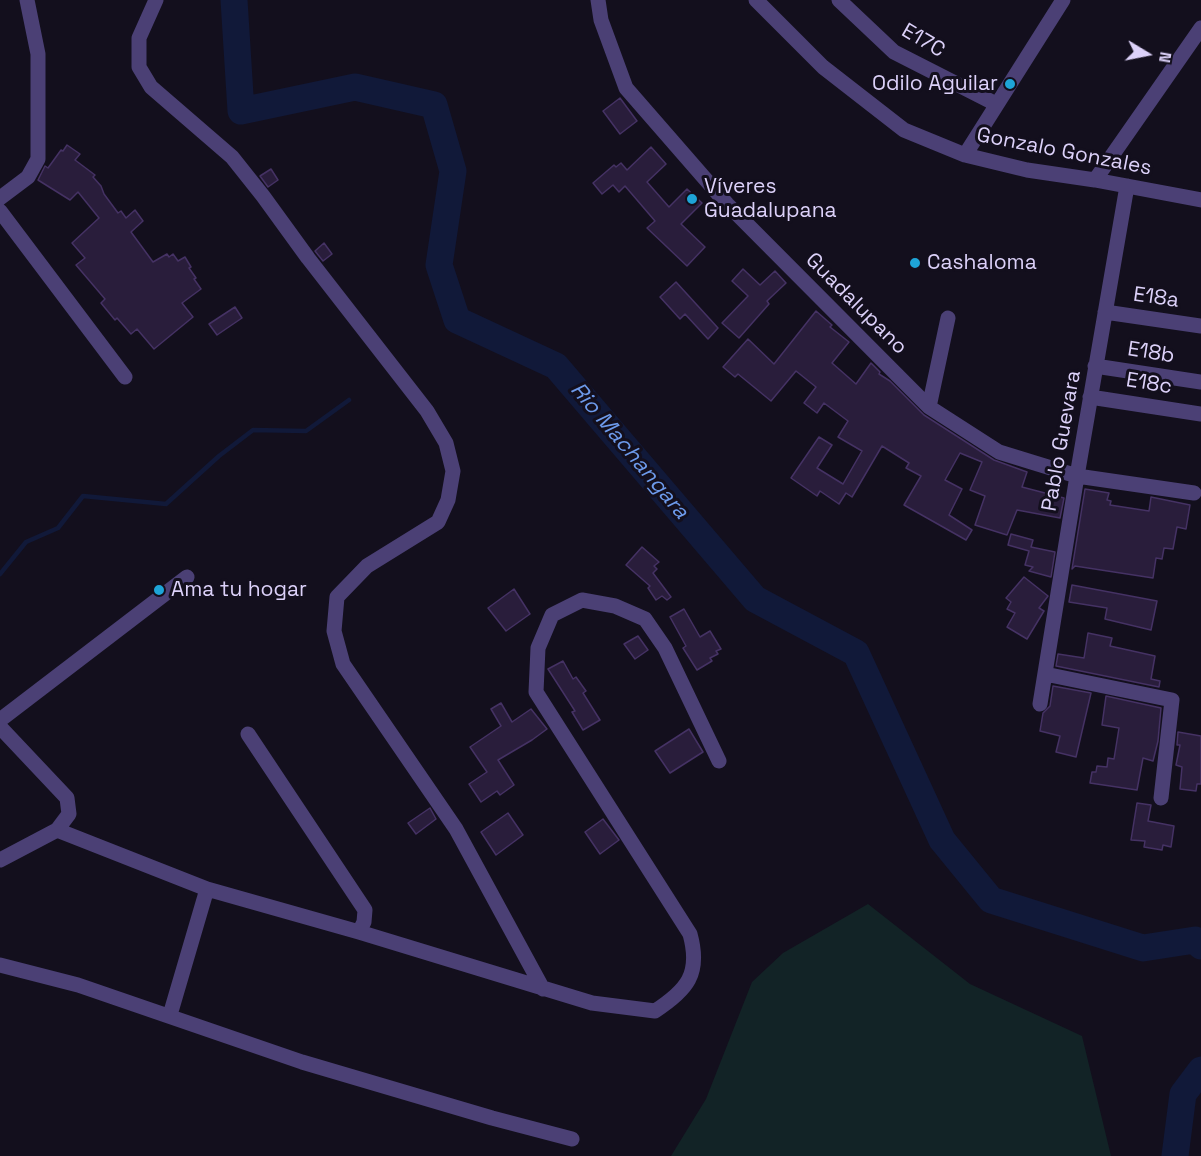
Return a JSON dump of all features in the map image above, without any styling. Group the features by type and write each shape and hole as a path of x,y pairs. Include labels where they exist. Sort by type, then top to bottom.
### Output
{"street":[{"path":"0,198 28,177 38,159 38,54 27,0"},
{"path":"156,0 139,38 139,67 151,87 232,157 427,411 446,443 453,471 448,500 438,522 367,566 337,597 334,631 343,664 456,829 543,989"},
{"name":"Guadalupano","path":"598,0 601,20 626,88 728,204 928,407 999,452 1077,476 1194,494"},
{"name":"Gonzalo Gonzales","path":"756,0 823,67 904,130 965,155 1029,170 1201,200"},
{"name":"E17C","path":"839,0 894,52 996,104"},
{"path":"965,155 1063,0"},
{"path":"1095,180 1201,28"},
{"name":"Pablo Guevara","path":"1040,704 1127,186"},
{"path":"0,211 125,377"},
{"name":"E18a","path":"1105,312 1201,326"},
{"path":"928,407 948,318"},
{"name":"E18b","path":"1095,366 1201,382"},
{"name":"E18c","path":"1090,397 1201,414"},
{"path":"0,720 187,577"},
{"path":"57,830 207,889 359,932 592,1003 655,1011 677,997 694,971 694,950 690,934 536,692 538,648 552,615 582,600 615,606 645,620 665,648 719,761"},
{"path":"1045,674 1172,700 1161,798"},
{"path":"0,727 67,798 69,814 57,830 0,860"},
{"path":"248,734 365,910 364,922 359,932"},
{"path":"170,1015 207,889"},
{"path":"0,964 78,985 302,1062 572,1139"}],"shaded area":[{"path":"868,904 970,984 1082,1036 1111,1156 671,1156 706,1099 752,982 783,953"}],"building":[{"path":"620,98 637,121 620,134 603,111"},
{"path":"67,145 80,154 75,160 95,175 93,177 118,213 121,211 126,218 135,210 143,221 131,232 153,262 167,254 169,257 173,254 178,261 185,257 201,289 182,303 193,317 154,349 137,329 131,334 117,318 115,320 101,303 105,299 76,265 85,258 72,243 99,218 78,192 70,200 38,180 45,166 48,168"},
{"path":"651,147 666,164 647,182 669,207 687,189 702,203 681,224 705,247 687,266 647,228 655,221 625,186 619,192 613,185 602,194 593,183 614,165 616,167 621,163 627,170"},
{"path":"271,169 278,180 268,187 260,176"},
{"path":"324,243 332,254 323,261 315,251"},
{"path":"743,269 760,285 775,271 786,283 767,301 769,304 739,338 722,323 748,296 732,281"},
{"path":"676,282 718,328 708,339 685,314 680,319 660,297"},
{"path":"235,307 242,318 217,335 209,324"},
{"path":"816,311 832,325 830,327 849,342 832,363 856,384 871,363 880,372 879,374 890,381 924,415 994,460 1027,472 1022,487 1064,498 1060,518 1017,510 1007,535 975,525 985,496 970,490 982,462 960,453 945,480 962,489 949,515 972,530 966,540 904,505 921,476 906,468 909,463 882,446 852,497 846,493 839,504 820,491 817,496 791,478 819,437 832,445 817,468 843,484 862,451 838,437 848,421 824,403 817,413 804,403 816,387 796,371 771,401 738,374 735,377 723,367 748,339 774,364"},
{"path":"1085,489 1109,493 1107,500 1111,501 1110,505 1149,511 1151,497 1190,505 1186,529 1177,527 1173,549 1164,548 1162,559 1156,558 1153,578 1075,566 1072,569"},
{"path":"1011,534 1033,540 1031,547 1055,552 1051,577 1029,571 1033,567 1025,565 1029,551 1008,545"},
{"path":"642,547 659,562 654,566 657,569 653,573 671,597 667,600 662,596 656,600 648,588 650,586 626,565"},
{"path":"1024,577 1048,596 1039,608 1044,611 1027,639 1007,627 1015,613 1007,609 1011,602 1006,598"},
{"path":"1072,585 1157,601 1151,630 1105,619 1107,608 1069,602"},
{"path":"514,589 530,614 506,631 488,608"},
{"path":"684,609 700,637 710,631 721,649 716,651 718,654 710,658 712,661 697,670 683,648 686,646 670,617"},
{"path":"1088,633 1112,638 1110,646 1155,656 1151,679 1160,681 1159,687 1056,666 1058,654 1084,658"},
{"path":"638,636 648,650 635,659 624,644"},
{"path":"563,661 573,679 576,677 586,691 583,693 600,720 583,730 572,712 575,711 548,669"},
{"path":"1053,686 1091,693 1076,757 1056,752 1060,736 1040,731 1043,713 1050,706"},
{"path":"1106,696 1161,708 1158,741 1153,761 1143,758 1137,790 1090,783 1092,772 1096,772 1097,766 1107,767 1108,758 1114,759 1119,728 1102,725"},
{"path":"501,703 512,722 531,709 547,729 498,760 514,785 500,795 497,791 481,802 469,784 487,772 470,747 501,726 491,709"},
{"path":"689,729 703,752 670,773 655,751"},
{"path":"1178,732 1201,736 1201,784 1197,784 1196,791 1180,789 1182,767 1176,765 1180,745 1177,745"},
{"path":"1137,803 1151,805 1148,821 1174,826 1171,847 1163,845 1162,850 1144,847 1145,841 1131,840"},
{"path":"430,808 436,819 416,834 408,823"},
{"path":"508,813 523,835 496,855 481,832"},
{"path":"603,819 619,840 600,854 585,832"}],"waterway":[{"name":"Rio Machangara","path":"234,0 241,111 355,87 434,105 453,171 439,265 457,320 556,366 755,599 856,653 942,840 991,900 1143,948 1195,940 1201,946"},
{"path":"0,574 26,542 58,528 83,496 166,504 219,456 253,430 306,431 349,400"},
{"path":"1175,1156 1183,1094 1201,1070"}],"place":[{"name":"Odilo Aguilar","path":"1010,84"},
{"name":"Víveres Guadalupana","path":"692,199"},
{"name":"Cashaloma","path":"915,263"},
{"name":"Ama tu hogar","path":"159,590"}]}
